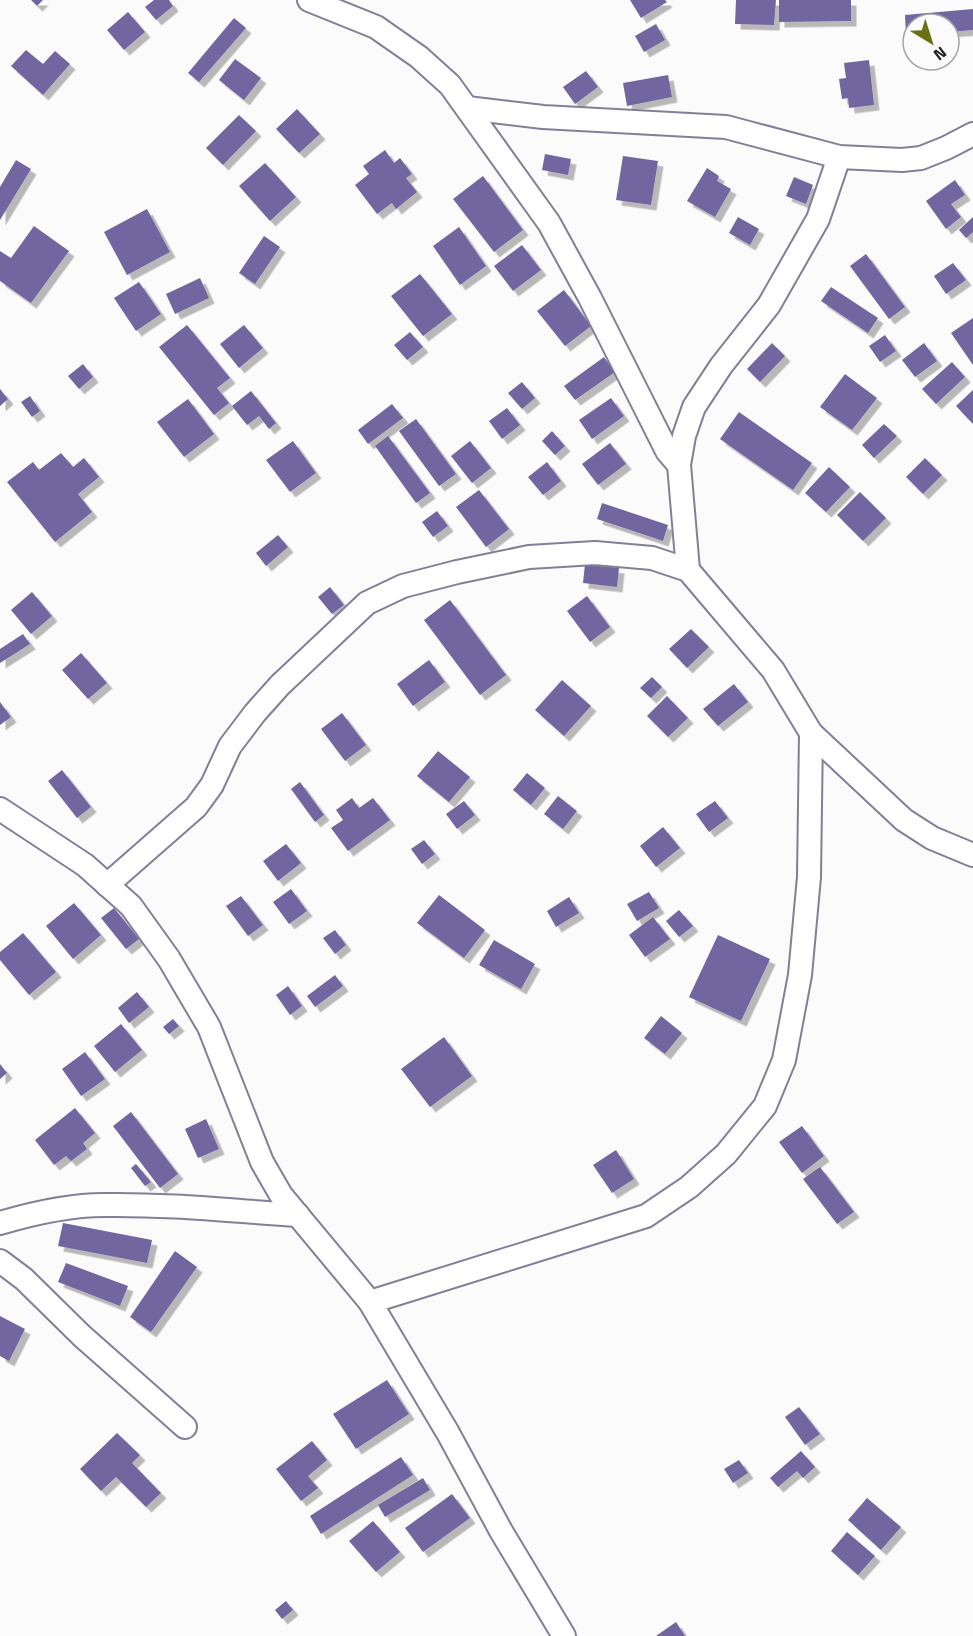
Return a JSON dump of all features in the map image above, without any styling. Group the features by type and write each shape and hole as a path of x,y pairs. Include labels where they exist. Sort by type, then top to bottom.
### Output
{"street":[{"path":"309,0 376,27 419,57 450,85 549,223 590,298 667,451 679,465"},
{"path":"467,108 543,117 726,127 839,157 902,160 921,158 973,134"},
{"path":"688,570 679,465 684,436 694,407 721,366 769,306 818,219 839,157"},
{"path":"107,885 196,807 223,766 230,746 255,713 280,685 367,603 403,586 529,557 607,554 652,558 688,570 773,670 811,733 904,820 932,838 973,855"},
{"path":"370,1302 646,1216 689,1187 726,1154 765,1106 784,1060 800,975 809,877 811,733"},
{"path":"0,808 85,865 131,906 170,959 209,1027 262,1162 281,1195 370,1302 564,1636"},
{"path":"0,1223 65,1208 103,1205 298,1215"},
{"path":"0,1261 24,1279 82,1335 185,1427"}],"building":[{"path":"31,0 43,0 37,6"},
{"path":"154,0 169,0 173,6 156,20 145,7"},
{"path":"630,0 665,0 667,2 641,18"},
{"path":"736,0 776,0 774,25 735,24"},
{"path":"779,0 851,0 851,21 779,22"},
{"path":"973,9 973,30 961,31 961,12 939,12"},
{"path":"128,12 145,32 124,50 107,30"},
{"path":"234,18 246,28 199,82 188,73"},
{"path":"656,24 665,40 644,52 635,36"},
{"path":"26,50 43,64 55,51 70,64 43,95 11,66"},
{"path":"235,59 261,78 244,100 219,80"},
{"path":"869,60 874,105 849,108 848,98 842,99 839,79 846,78 844,63"},
{"path":"586,71 598,87 575,104 563,87"},
{"path":"668,75 672,97 627,106 623,83"},
{"path":"297,109 320,134 299,153 276,129"},
{"path":"239,115 256,131 223,165 206,148"},
{"path":"385,150 394,163 400,158 412,174 406,178 417,192 396,209 392,203 377,214 355,185 369,174 363,166"},
{"path":"545,154 571,159 568,175 542,170"},
{"path":"623,156 658,161 651,205 616,200"},
{"path":"16,160 31,169 0,220 0,187"},
{"path":"265,163 296,197 270,221 239,186"},
{"path":"707,168 719,176 717,181 731,189 715,217 687,201"},
{"path":"483,176 523,230 494,252 453,199"},
{"path":"794,177 813,185 806,204 786,196"},
{"path":"955,180 965,195 951,204 961,217 946,229 926,201"},
{"path":"147,209 170,252 127,275 104,232"},
{"path":"738,217 759,229 750,245 729,233"},
{"path":"973,217 973,232 966,238 959,230"},
{"path":"34,226 69,251 31,303 0,281 0,251 11,258"},
{"path":"459,227 486,266 460,285 433,246"},
{"path":"264,236 280,247 255,284 239,273"},
{"path":"522,245 541,270 513,291 494,266"},
{"path":"866,254 905,307 889,319 850,266"},
{"path":"953,263 966,280 946,294 934,276"},
{"path":"420,274 452,314 423,336 391,296"},
{"path":"200,278 209,298 175,314 166,294"},
{"path":"139,282 161,314 136,331 114,298"},
{"path":"831,287 878,318 868,333 821,301"},
{"path":"564,290 591,326 565,346 537,311"},
{"path":"973,318 973,365 951,333"},
{"path":"187,325 230,378 217,388 229,403 214,415 159,347"},
{"path":"244,325 263,348 239,368 220,344"},
{"path":"410,332 423,347 407,360 394,345"},
{"path":"885,335 896,351 880,362 869,346"},
{"path":"772,343 785,356 760,382 747,369"},
{"path":"924,343 937,361 915,377 902,360"},
{"path":"604,357 615,372 575,400 564,386"},
{"path":"952,362 965,377 936,404 922,389"},
{"path":"83,364 93,377 79,389 68,376"},
{"path":"845,374 877,398 852,430 820,407"},
{"path":"522,382 535,398 522,409 508,393"},
{"path":"0,389 8,399 0,406"},
{"path":"973,390 973,424 956,406"},
{"path":"251,391 276,423 269,429 259,416 247,425 232,406"},
{"path":"30,396 40,411 32,417 21,402"},
{"path":"611,398 624,416 592,439 579,420"},
{"path":"188,399 214,434 184,457 157,422"},
{"path":"392,404 403,418 368,444 358,430"},
{"path":"507,408 520,425 502,439 489,421"},
{"path":"739,412 812,463 793,490 720,439"},
{"path":"416,419 456,474 439,486 399,431"},
{"path":"884,424 897,436 874,458 862,445"},
{"path":"552,431 565,446 555,455 542,441"},
{"path":"388,436 430,493 416,503 375,446"},
{"path":"293,441 316,473 290,492 266,460"},
{"path":"470,441 491,468 472,483 451,456"},
{"path":"610,443 626,464 598,485 582,464"},
{"path":"61,453 73,467 84,458 99,477 78,494 92,512 55,542 7,482 33,462 39,470"},
{"path":"925,458 942,475 923,494 906,477"},
{"path":"547,462 561,481 543,495 528,477"},
{"path":"829,467 850,487 826,512 805,493"},
{"path":"479,490 509,529 486,547 456,507"},
{"path":"860,492 886,518 863,541 837,515"},
{"path":"602,503 668,525 663,541 597,519"},
{"path":"437,511 448,526 433,537 422,522"},
{"path":"278,535 288,547 266,566 256,553"},
{"path":"585,564 619,568 617,587 583,583"},
{"path":"330,587 344,605 332,614 318,597"},
{"path":"32,592 52,616 31,634 11,610"},
{"path":"587,596 610,627 590,642 567,611"},
{"path":"450,600 506,675 480,695 424,620"},
{"path":"691,629 709,647 687,668 669,649"},
{"path":"23,634 30,644 0,663 0,649"},
{"path":"81,653 107,683 88,699 62,670"},
{"path":"429,660 445,682 413,706 397,684"},
{"path":"652,677 662,687 651,698 640,688"},
{"path":"562,680 591,706 564,736 535,710"},
{"path":"734,684 748,702 718,726 703,709"},
{"path":"667,696 688,718 668,737 647,716"},
{"path":"0,702 11,717 0,725"},
{"path":"342,713 366,745 345,761 321,729"},
{"path":"438,751 470,777 449,802 417,776"},
{"path":"62,770 91,807 77,818 48,781"},
{"path":"527,773 545,788 531,805 513,790"},
{"path":"300,782 324,815 315,822 291,789"},
{"path":"558,796 577,811 563,829 544,814"},
{"path":"352,798 359,808 373,798 390,820 348,851 331,828 343,820 336,810"},
{"path":"464,801 475,815 457,829 446,814"},
{"path":"715,801 728,818 709,832 696,814"},
{"path":"663,827 680,848 656,867 640,846"},
{"path":"424,840 435,854 422,864 411,849"},
{"path":"286,844 301,863 278,881 263,861"},
{"path":"291,889 307,911 289,924 273,902"},
{"path":"649,892 659,908 637,921 627,904"},
{"path":"439,895 485,930 464,958 417,923"},
{"path":"241,896 263,925 248,936 226,906"},
{"path":"569,897 579,913 556,927 547,911"},
{"path":"74,903 101,935 73,959 46,926"},
{"path":"114,908 139,939 126,949 101,918"},
{"path":"679,910 693,926 679,937 666,921"},
{"path":"653,917 670,939 645,957 629,935"},
{"path":"335,930 346,945 335,954 323,938"},
{"path":"23,933 56,972 29,995 0,960 0,952"},
{"path":"718,935 770,959 741,1021 689,997"},
{"path":"494,940 535,964 521,989 479,965"},
{"path":"335,975 343,986 315,1007 307,996"},
{"path":"288,986 302,1006 290,1015 276,995"},
{"path":"137,992 149,1007 129,1023 118,1008"},
{"path":"661,1016 682,1033 665,1054 644,1038"},
{"path":"173,1019 179,1026 169,1034 163,1027"},
{"path":"121,1024 142,1050 115,1072 94,1046"},
{"path":"444,1037 472,1076 430,1107 401,1069"},
{"path":"85,1052 105,1079 81,1096 62,1069"},
{"path":"0,1064 7,1073 0,1079"},
{"path":"75,1108 95,1133 83,1143 87,1149 71,1161 66,1156 54,1165 35,1140"},
{"path":"131,1112 178,1174 160,1188 113,1126"},
{"path":"206,1119 219,1149 198,1158 185,1129"},
{"path":"802,1126 824,1156 802,1173 779,1142"},
{"path":"616,1150 634,1179 612,1193 593,1165"},
{"path":"136,1164 151,1182 145,1186 131,1168"},
{"path":"820,1167 854,1212 837,1224 803,1179"},
{"path":"63,1223 152,1240 147,1263 58,1246"},
{"path":"175,1251 197,1267 151,1332 130,1317"},
{"path":"66,1263 128,1286 120,1306 58,1282"},
{"path":"0,1316 25,1329 9,1361 0,1356"},
{"path":"387,1380 409,1414 356,1449 333,1414"},
{"path":"799,1407 820,1434 805,1445 785,1417"},
{"path":"117,1433 140,1455 132,1463 161,1493 146,1507 116,1477 101,1491 80,1469"},
{"path":"312,1441 327,1460 308,1476 318,1488 301,1501 276,1469"},
{"path":"801,1451 815,1467 803,1478 797,1471 778,1487 770,1478"},
{"path":"401,1457 413,1475 321,1534 310,1516"},
{"path":"739,1460 748,1473 733,1483 724,1469"},
{"path":"423,1478 430,1490 385,1517 378,1505"},
{"path":"452,1494 470,1518 423,1552 405,1528"},
{"path":"867,1498 901,1527 881,1550 848,1520"},
{"path":"373,1521 400,1552 376,1572 349,1541"},
{"path":"847,1532 875,1556 858,1575 831,1551"},
{"path":"286,1601 293,1610 282,1619 275,1610"},
{"path":"676,1622 685,1636 656,1636"}]}
